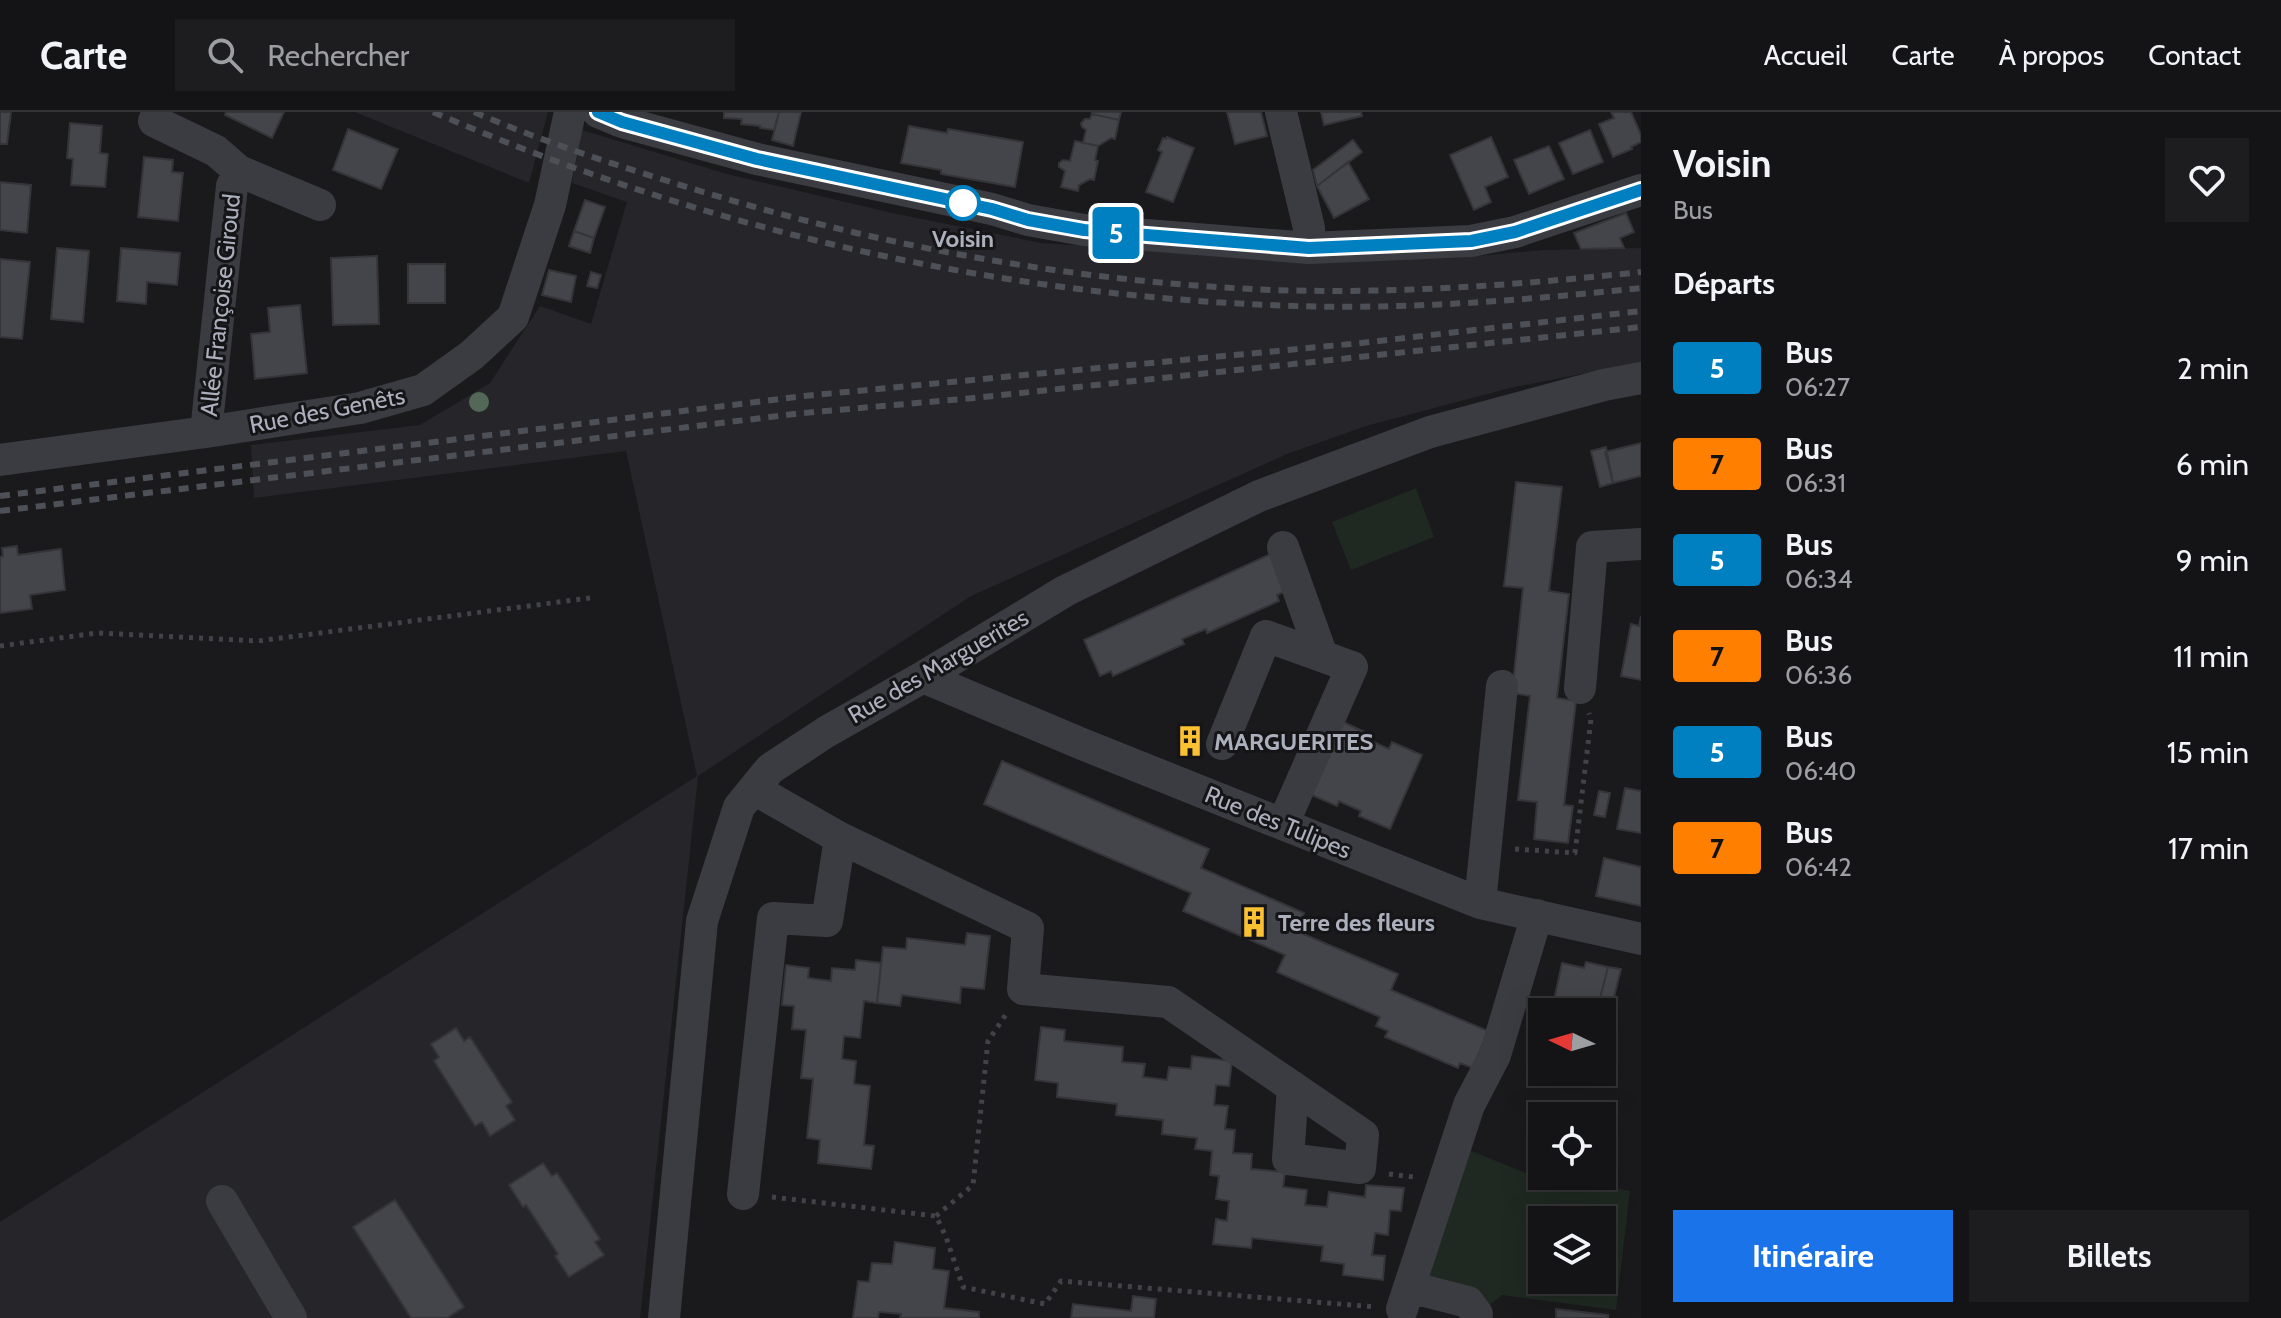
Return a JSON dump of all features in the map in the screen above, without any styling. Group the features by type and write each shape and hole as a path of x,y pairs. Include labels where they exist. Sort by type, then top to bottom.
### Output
{"street":[{"name":"Rue des Genêts","path":"0,460 360,408 423,390 472,355 513,317 550,205 570,112"},
{"path":"598,112 622,122 757,159 992,209 1028,220 1084,230 1309,248 1471,241 1515,232 1641,190"},
{"path":"1281,112 1309,228 1309,248"},
{"path":"154,121 216,151 239,171"},
{"name":"Allée Françoise Giroud","path":"206,432 232,186 239,171 320,205"},
{"name":"Rue des Marguerites","path":"664,1318 702,921 739,807 770,769 1065,591 1259,496 1430,432 1641,378"},
{"path":"1580,688 1592,547 1630,545"},
{"path":"1283,547 1322,656"},
{"path":"1222,744 1266,636 1352,667 1283,824"},
{"name":"Rue des Tulipes","path":"923,677 1480,903 1641,939"},
{"path":"1480,903 1502,686"},
{"path":"754,789 840,838 1028,928 1023,989 1168,1002 1293,1087 1363,1135 1360,1168 1288,1159 1293,1087"},
{"path":"743,1194 773,918 827,921 840,838"},
{"path":"1477,1314 1468,1302 1405,1298 1469,1105 1495,1055 1537,915"},
{"path":"222,1201 291,1318"}],"path":[{"path":"0,646 97,633 258,641 590,598"},
{"path":"1486,847 1575,853 1591,719 1580,688"},
{"path":"743,1194 936,1216 973,1185 988,1041 1023,989"},
{"path":"1360,1168 1443,1181"},
{"path":"936,1216 963,1287 1045,1304 1061,1281 1405,1298"}],"shaded area":[{"path":"355,112 548,112 529,183"},
{"path":"582,130 727,174 892,213 1041,243 1307,260 1455,258 1544,250 1641,248 1641,362 1510,388 1366,426 1287,454 971,596 698,776 640,1318 0,1318 0,1222 697,776 626,451 254,498 251,445 420,425 490,383 540,306 591,324 627,202 572,183"},
{"path":"1416,488 1434,537 1351,570 1332,522"},
{"path":"1466,1149 1528,1173 1528,1190 1630,1191 1616,1310 1502,1295 1482,1311 1418,1284"}],"building":[{"path":"0,112 11,112 7,144 0,144"},
{"path":"226,112 284,112 272,138 225,115"},
{"path":"724,112 779,112 774,130 741,124 742,119 724,118"},
{"path":"779,112 801,112 793,146 772,140"},
{"path":"1092,112 1121,112 1119,120"},
{"path":"1227,112 1261,112 1267,136 1235,144"},
{"path":"1321,112 1361,112 1362,116 1324,125"},
{"path":"1611,112 1631,112 1641,135 1641,142 1613,157 1599,124 1614,118"},
{"path":"1092,114 1119,120 1115,139 1111,138 1098,146 1083,143 1086,130 1081,123 1090,119"},
{"path":"70,123 102,126 100,153 108,154 105,187 71,185 73,159 67,158"},
{"path":"909,126 947,133 948,129 1023,142 1015,187 941,174 941,170 901,163"},
{"path":"348,129 398,149 381,189 333,170"},
{"path":"1590,130 1603,162 1573,174 1559,143"},
{"path":"1491,137 1508,177 1485,187 1491,202 1474,210 1450,155"},
{"path":"1163,138 1194,148 1173,202 1146,192 1162,152 1158,150"},
{"path":"1353,140 1362,152 1317,186 1313,170"},
{"path":"1075,141 1098,146 1094,180 1079,185 1078,191 1061,187 1065,171 1059,167 1063,160 1070,161"},
{"path":"1549,146 1564,179 1529,194 1514,160"},
{"path":"144,157 173,160 172,172 183,173 178,221 138,217"},
{"path":"1348,162 1369,199 1334,218 1317,186"},
{"path":"0,182 31,185 27,233 0,230"},
{"path":"585,200 605,207 594,238 574,231"},
{"path":"1626,213 1634,232 1620,238 1624,248 1581,249 1574,233"},
{"path":"574,231 594,238 590,253 569,246"},
{"path":"57,248 89,251 83,322 51,319"},
{"path":"121,248 180,253 177,285 147,282 146,304 117,301"},
{"path":"377,256 379,324 333,325 331,258"},
{"path":"0,259 30,262 22,339 0,337"},
{"path":"408,264 445,264 445,303 408,303"},
{"path":"549,270 576,276 571,302 542,295"},
{"path":"591,272 601,275 597,288 587,286"},
{"path":"300,305 307,373 255,379 251,334 270,332 268,308"},
{"path":"1641,443 1641,476 1613,483 1605,452"},
{"path":"1606,447 1613,483 1600,487 1591,451"},
{"path":"1516,482 1562,487 1549,591 1569,594 1557,698 1576,701 1564,805 1573,806 1568,843 1534,839 1537,802 1518,800 1530,696 1512,693 1523,588 1504,586"},
{"path":"17,546 18,555 61,549 65,590 30,595 32,609 0,613 2,548"},
{"path":"1273,553 1289,589 1277,595 1279,601 1207,633 1206,629 1182,639 1184,644 1113,676 1111,671 1100,676 1084,640"},
{"path":"1641,616 1641,680 1621,676 1631,624 1639,626"},
{"path":"1339,720 1369,734 1367,739 1389,749 1392,742 1422,755 1390,829 1359,816 1361,811 1339,801 1337,806 1307,793"},
{"name":"MARGUERITES","path":"1186,730 1202,737 1194,752 1179,745"},
{"name":"Terre des fleurs","path":"1002,761 1209,849 1201,868 1304,913 1296,931 1398,974 1391,990 1488,1031 1473,1068 1460,1063 1458,1068 1385,1037 1388,1031 1376,1026 1380,1017 1277,972 1285,955 1183,911 1191,893 984,804"},
{"path":"1625,788 1641,791 1641,833 1617,829"},
{"path":"1599,791 1610,793 1605,817 1594,815"},
{"path":"1604,858 1641,867 1641,906 1596,896"},
{"path":"967,933 990,936 984,989 961,987 960,1003 902,995 900,1006 877,1003 883,947 906,949 907,938 965,945"},
{"path":"856,960 881,963 877,1003 864,1001 860,1038 844,1036 842,1059 856,1061 854,1084 870,1086 864,1145 874,1146 871,1169 818,1163 820,1140 807,1138 813,1079 801,1078 806,1030 792,1029 794,1006 782,1005 786,965 809,968 808,978 831,981 832,968 855,970"},
{"path":"1586,962 1608,967 1600,998 1554,998 1562,963 1584,968"},
{"path":"1608,967 1621,969 1614,998 1600,998"},
{"path":"1041,1027 1065,1030 1064,1041 1123,1047 1122,1062 1145,1064 1143,1077 1167,1080 1169,1067 1191,1069 1192,1056 1232,1061 1229,1086 1216,1085 1214,1105 1228,1106 1225,1129 1235,1130 1233,1153 1252,1154 1251,1169 1285,1172 1283,1187 1307,1190 1305,1205 1327,1207 1329,1192 1365,1197 1366,1185 1404,1188 1401,1211 1390,1210 1388,1235 1375,1233 1372,1255 1385,1256 1383,1280 1343,1275 1344,1264 1321,1261 1323,1246 1252,1238 1251,1248 1213,1244 1216,1219 1227,1221 1229,1201 1216,1199 1219,1176 1210,1175 1212,1151 1195,1149 1197,1138 1162,1134 1163,1120 1116,1115 1117,1104 1057,1097 1058,1083 1035,1080"},
{"path":"456,1028 464,1041 470,1037 512,1102 506,1106 515,1120 490,1136 482,1122 475,1126 434,1061 439,1057 431,1044"},
{"path":"543,1163 552,1176 557,1173 600,1239 595,1242 604,1255 569,1277 555,1256 558,1254 509,1185"},
{"path":"395,1200 464,1307 447,1318 411,1318 353,1227"},
{"path":"895,1242 935,1248 933,1269 949,1271 944,1308 979,1312 979,1318 900,1318 901,1314 879,1312 878,1318 853,1318 858,1281 869,1282 872,1263 892,1264"},
{"path":"1133,1296 1156,1299 1154,1318 1071,1318 1073,1304 1131,1311"},
{"path":"1556,1309 1608,1315 1608,1318 1556,1318"}],"railway":[{"path":"433,112 533,153 635,189 738,220 842,247 948,269 1054,286 1162,298 1316,307 1502,301 1641,288"},
{"path":"474,112 598,159 747,205 895,242 1045,269 1197,286 1319,291 1457,287 1641,272"},
{"path":"0,496 804,396 1361,343 1641,311"},
{"path":"0,511 803,413 974,398 1641,327"}],"bus line":[{"name":"5","path":"598,112 622,122 757,159 992,209 1028,220 1084,230 1309,248 1471,241 1515,232 1641,190"}],"place":[{"name":"Voisin","path":"963,203"},
{"name":"MARGUERITES","path":"1190,741"},
{"name":"Terre des fleurs","path":"1254,922"}]}
